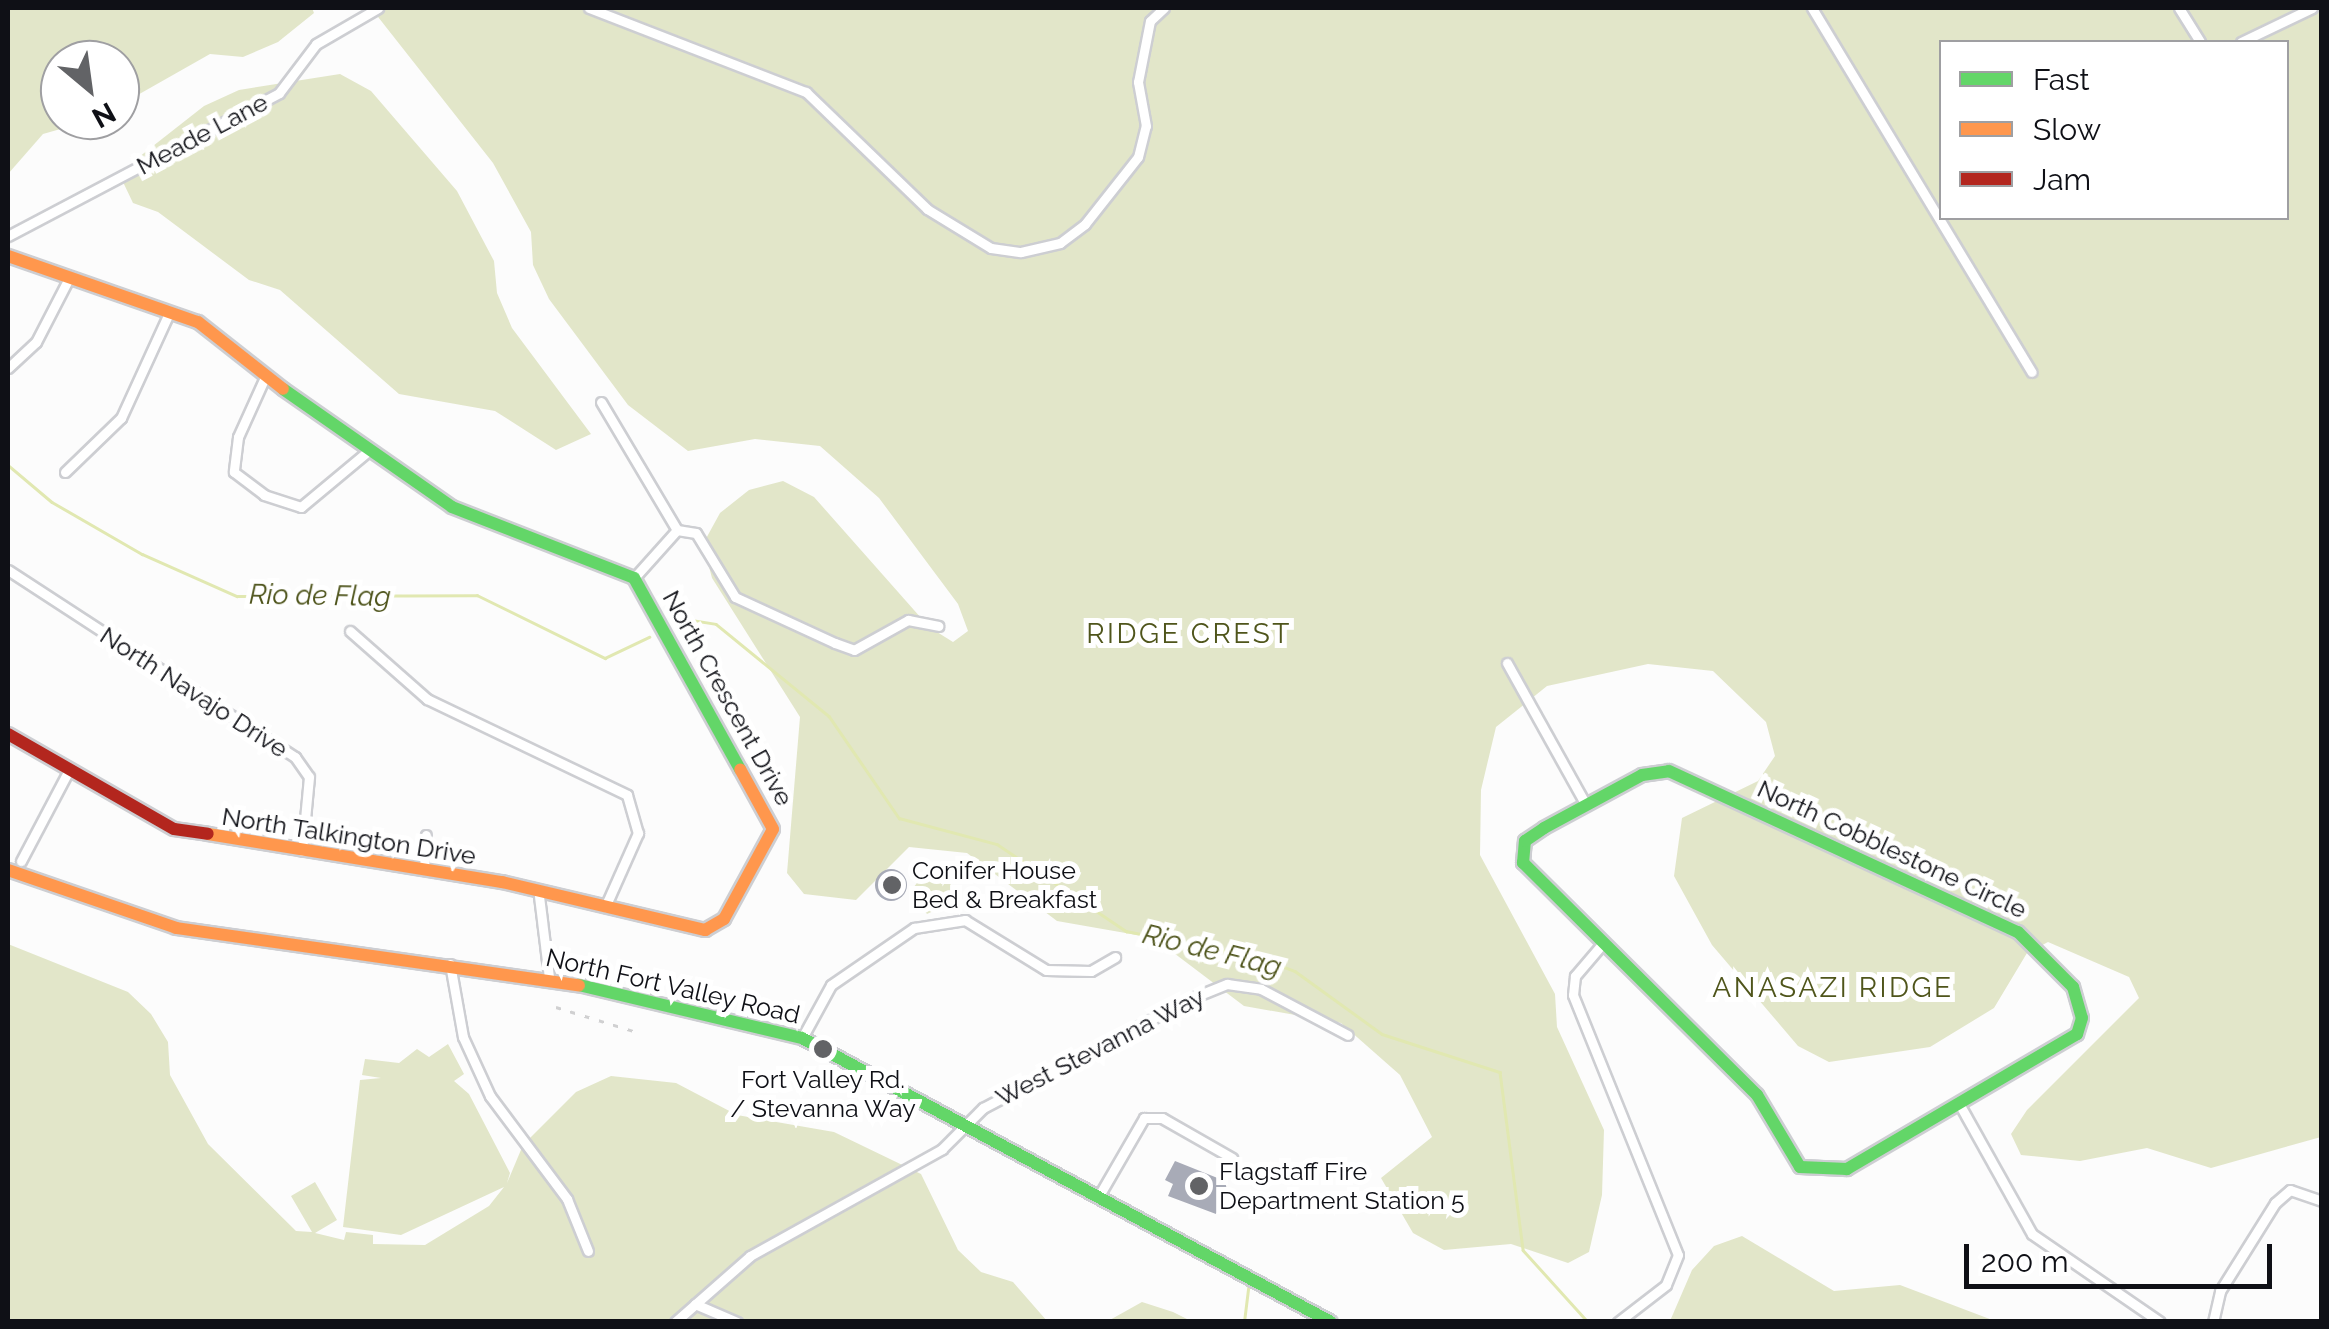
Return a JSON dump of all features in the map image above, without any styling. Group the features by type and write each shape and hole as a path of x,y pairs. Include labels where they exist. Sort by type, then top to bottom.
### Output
{"street":[{"name":"Meade Lane","path":"8,236 279,93 316,44 378,8"},
{"path":"589,8 806,92 926,208 992,248 1021,252 1060,242 1085,224 1138,157 1146,126 1138,82 1150,20 1164,8"},
{"path":"1812,8 1939,218"},
{"path":"2179,8 2199,40"},
{"path":"2245,40 2312,8"},
{"path":"1940,220 2032,372"},
{"name":"North Crescent Drive","path":"8,256 169,313 223,338 266,376 367,452 452,507 634,578 773,830 724,919 705,930"},
{"path":"8,368 36,342 69,278"},
{"path":"65,472 121,418 169,313"},
{"path":"266,376 238,437 234,472 282,507 301,507 367,452"},
{"path":"600,402 677,530 696,533 734,597 854,650 908,620 938,626"},
{"path":"634,578 677,530"},
{"name":"North Navajo Drive","path":"8,570 304,766 310,790 302,856"},
{"path":"350,631 426,699 627,795 638,833 605,907"},
{"path":"1508,663 1586,805"},
{"name":"North Talkington Drive","path":"8,734 68,772 174,829 302,856 424,870 705,930"},
{"name":"North Cobblestone Circle","path":"1669,771 2037,945 2080,1001 2076,1034 1961,1107 1847,1169 1810,1172 1791,1158 1757,1095 1604,942 1520,852 1525,841 1586,805 1642,775 1669,771"},
{"path":"21,861 68,772"},
{"path":"424,870 426,835"},
{"name":"North Fort Valley Road","path":"8,870 176,928 549,978 802,1038 965,1121 1330,1322"},
{"path":"539,896 549,978"},
{"path":"802,1038 831,985 914,928 965,920 1046,970 1091,971 1115,958"},
{"path":"1604,942 1575,976 1573,994 1678,1255 1666,1285 1620,1320"},
{"path":"450,964 463,1037 490,1096 568,1199 588,1251"},
{"name":"West Stevanna Way","path":"676,1322 750,1256 942,1149 965,1121 1227,984 1261,989 1348,1035"},
{"path":"1961,1107 2032,1234 2160,1322"},
{"path":"1100,1194 1144,1118 1162,1118 1232,1158"},
{"path":"2213,1322 2220,1290 2290,1190 2322,1201"},
{"path":"695,1304 737,1322"}],"green space":[{"path":"8,8 312,8 314,13 278,42 243,57 210,54 140,94 140,40 40,40 40,137 8,174"},
{"path":"371,8 2321,8 2321,1137 2211,1168 2147,1148 2080,1161 2021,1155 2011,1134 2027,1110 2139,998 2129,977 2048,942 2027,953 1994,1008 1930,1047 1829,1062 1798,1046 1712,945 1674,876 1682,818 1758,781 1775,756 1766,722 1713,671 1648,664 1547,686 1496,727 1481,790 1480,855 1555,994 1557,1027 1604,1130 1602,1195 1589,1252 1568,1263 1511,1244 1444,1250 1413,1233 1381,1178 1432,1137 1400,1075 1341,1023 1244,1006 1154,938 1057,921 967,853 909,847 856,900 804,894 787,873 800,717 712,578 703,544 720,513 749,490 783,481 814,497 929,627 953,642 968,631 958,604 879,498 820,446 755,439 688,451 628,405 549,299 533,265 531,232 493,163"},
{"path":"340,74 371,91 457,191 494,261 497,293 512,328 591,434 556,450 495,411 399,394 280,290 249,280 158,212 133,203 123,182 139,157 204,106 239,90"},
{"path":"933,862 961,898 927,914 910,892"},
{"path":"8,944 128,992 151,1014 168,1042 170,1075 208,1144 296,1231 312,1232 291,1196 315,1182 337,1220 315,1233 344,1240 346,1232 373,1235 373,1244 425,1245 489,1206 504,1187 401,1235 343,1227 360,1080 381,1078 362,1075 365,1059 399,1063 417,1049 429,1057 448,1044 464,1074 454,1081 469,1094 510,1173 507,1183 523,1145 576,1092 611,1076 676,1083 737,1115 834,1132 921,1174 958,1250 981,1272 1013,1282 1047,1321 8,1321"},
{"path":"1742,1236 1834,1291 1900,1285 1995,1321 1670,1321 1692,1270 1714,1246"},
{"path":"1142,1302 1173,1312 1191,1321 1108,1321"}],"building":[{"name":"Conifer House Bed & Breakfast","path":"891,869 902,874 907,885 902,896 891,901 880,896 875,885 880,874"},
{"name":"Flagstaff Fire Department Station 5","path":"1175,1161 1225,1181 1228,1195 1216,1214 1168,1196 1173,1184 1165,1180"}],"waterway":[{"name":"Rio de Flag","path":"8,465 52,502 142,554 237,596 477,595 605,658 649,637"},
{"name":"Rio de Flag","path":"679,618 716,624 829,716 899,818 997,844 1126,931 1261,958 1295,971 1382,1034 1500,1072 1523,1250 1588,1322"},
{"path":"1244,1322 1249,1284"}],"railway":[{"path":"556,1007 637,1032"}],"traffic: fast":[{"path":"283,389 452,507 634,578 740,769"},
{"path":"1669,771 2018,932 2073,987 2082,1018 2077,1034 1847,1169 1800,1167 1757,1095 1523,863 1525,841 1544,828 1642,775 1669,771"},
{"path":"579,985 802,1038 1331,1322"}],"traffic: slow":[{"path":"8,256 198,322 283,389"},
{"path":"208,834 502,882 705,930 724,919 773,829 740,769"},
{"path":"8,870 176,928 579,985"}],"traffic: jam":[{"path":"8,734 174,829 208,834"}],"place":[{"name":"Conifer House Bed & Breakfast","path":"892,885"},
{"name":"Fort Valley Rd. / Stevanna Way","path":"823,1049"},
{"name":"Flagstaff Fire Department Station 5","path":"1199,1186"}],"district":[{"name":"RIDGE CREST","path":"1189,634"},
{"name":"ANASAZI RIDGE","path":"1833,988"}]}
